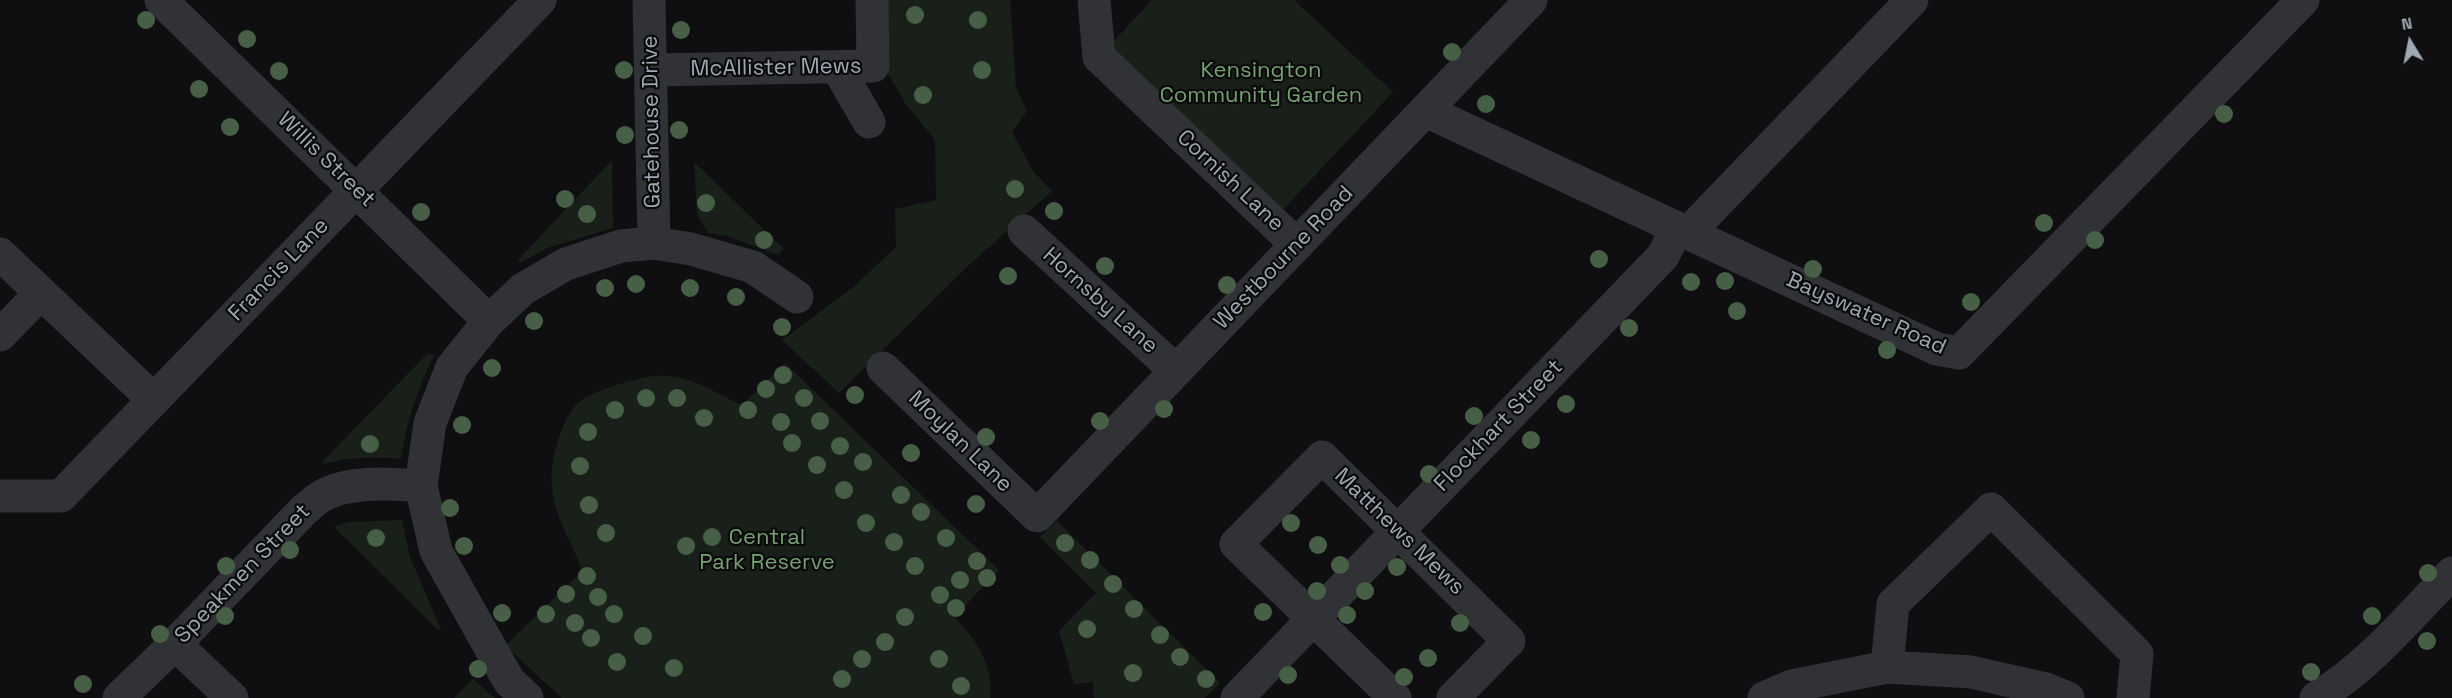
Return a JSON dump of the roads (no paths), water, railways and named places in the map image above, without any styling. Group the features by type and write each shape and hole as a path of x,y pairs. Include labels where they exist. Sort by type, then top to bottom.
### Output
{"street":[{"name":"Willis Street","path":"161,0 489,321"},
{"name":"Francis Lane","path":"0,496 61,496 540,0"},
{"name":"Gatehouse Drive","path":"649,0 654,243"},
{"name":"McAllister Mews","path":"651,70 873,66 872,0"},
{"name":"Cornish Lane","path":"1094,0 1099,57 1297,245"},
{"name":"Westbourne Road","path":"1037,516 1531,0"},
{"name":"Flockhart Street","path":"1237,698 1315,620 1663,256 1682,230 1912,0"},
{"name":"Bayswater Road","path":"1426,111 1937,350 1959,353 2303,0"},
{"path":"837,67 868,122"},
{"name":"Hornsby Lane","path":"1024,231 1176,371"},
{"path":"527,698 509,681 436,551 421,486 430,423 452,367 489,321 523,289 566,264 621,246 654,243 691,249 753,267 797,297"},
{"path":"0,254 154,400"},
{"path":"0,335 41,293"},
{"name":"Moylan Lane","path":"883,368 1037,516"},
{"name":"Matthews Mews","path":"1395,698 1236,544 1322,457 1509,641 1453,698"},
{"name":"Speakmen Street","path":"119,698 175,644 303,511 321,496 359,486 421,486"},
{"path":"1887,667 1893,604 1991,509 2137,654 2133,698"},
{"path":"2316,698 2336,686 2367,659 2452,573"},
{"path":"175,644 232,698"},
{"path":"1764,698 1792,686 1887,667 1971,672 2046,689 2068,698"}],"park label":[{"name":"Kensington Community Garden","path":"1261,84"},
{"name":"Central Park Reserve","path":"767,550"}]}
